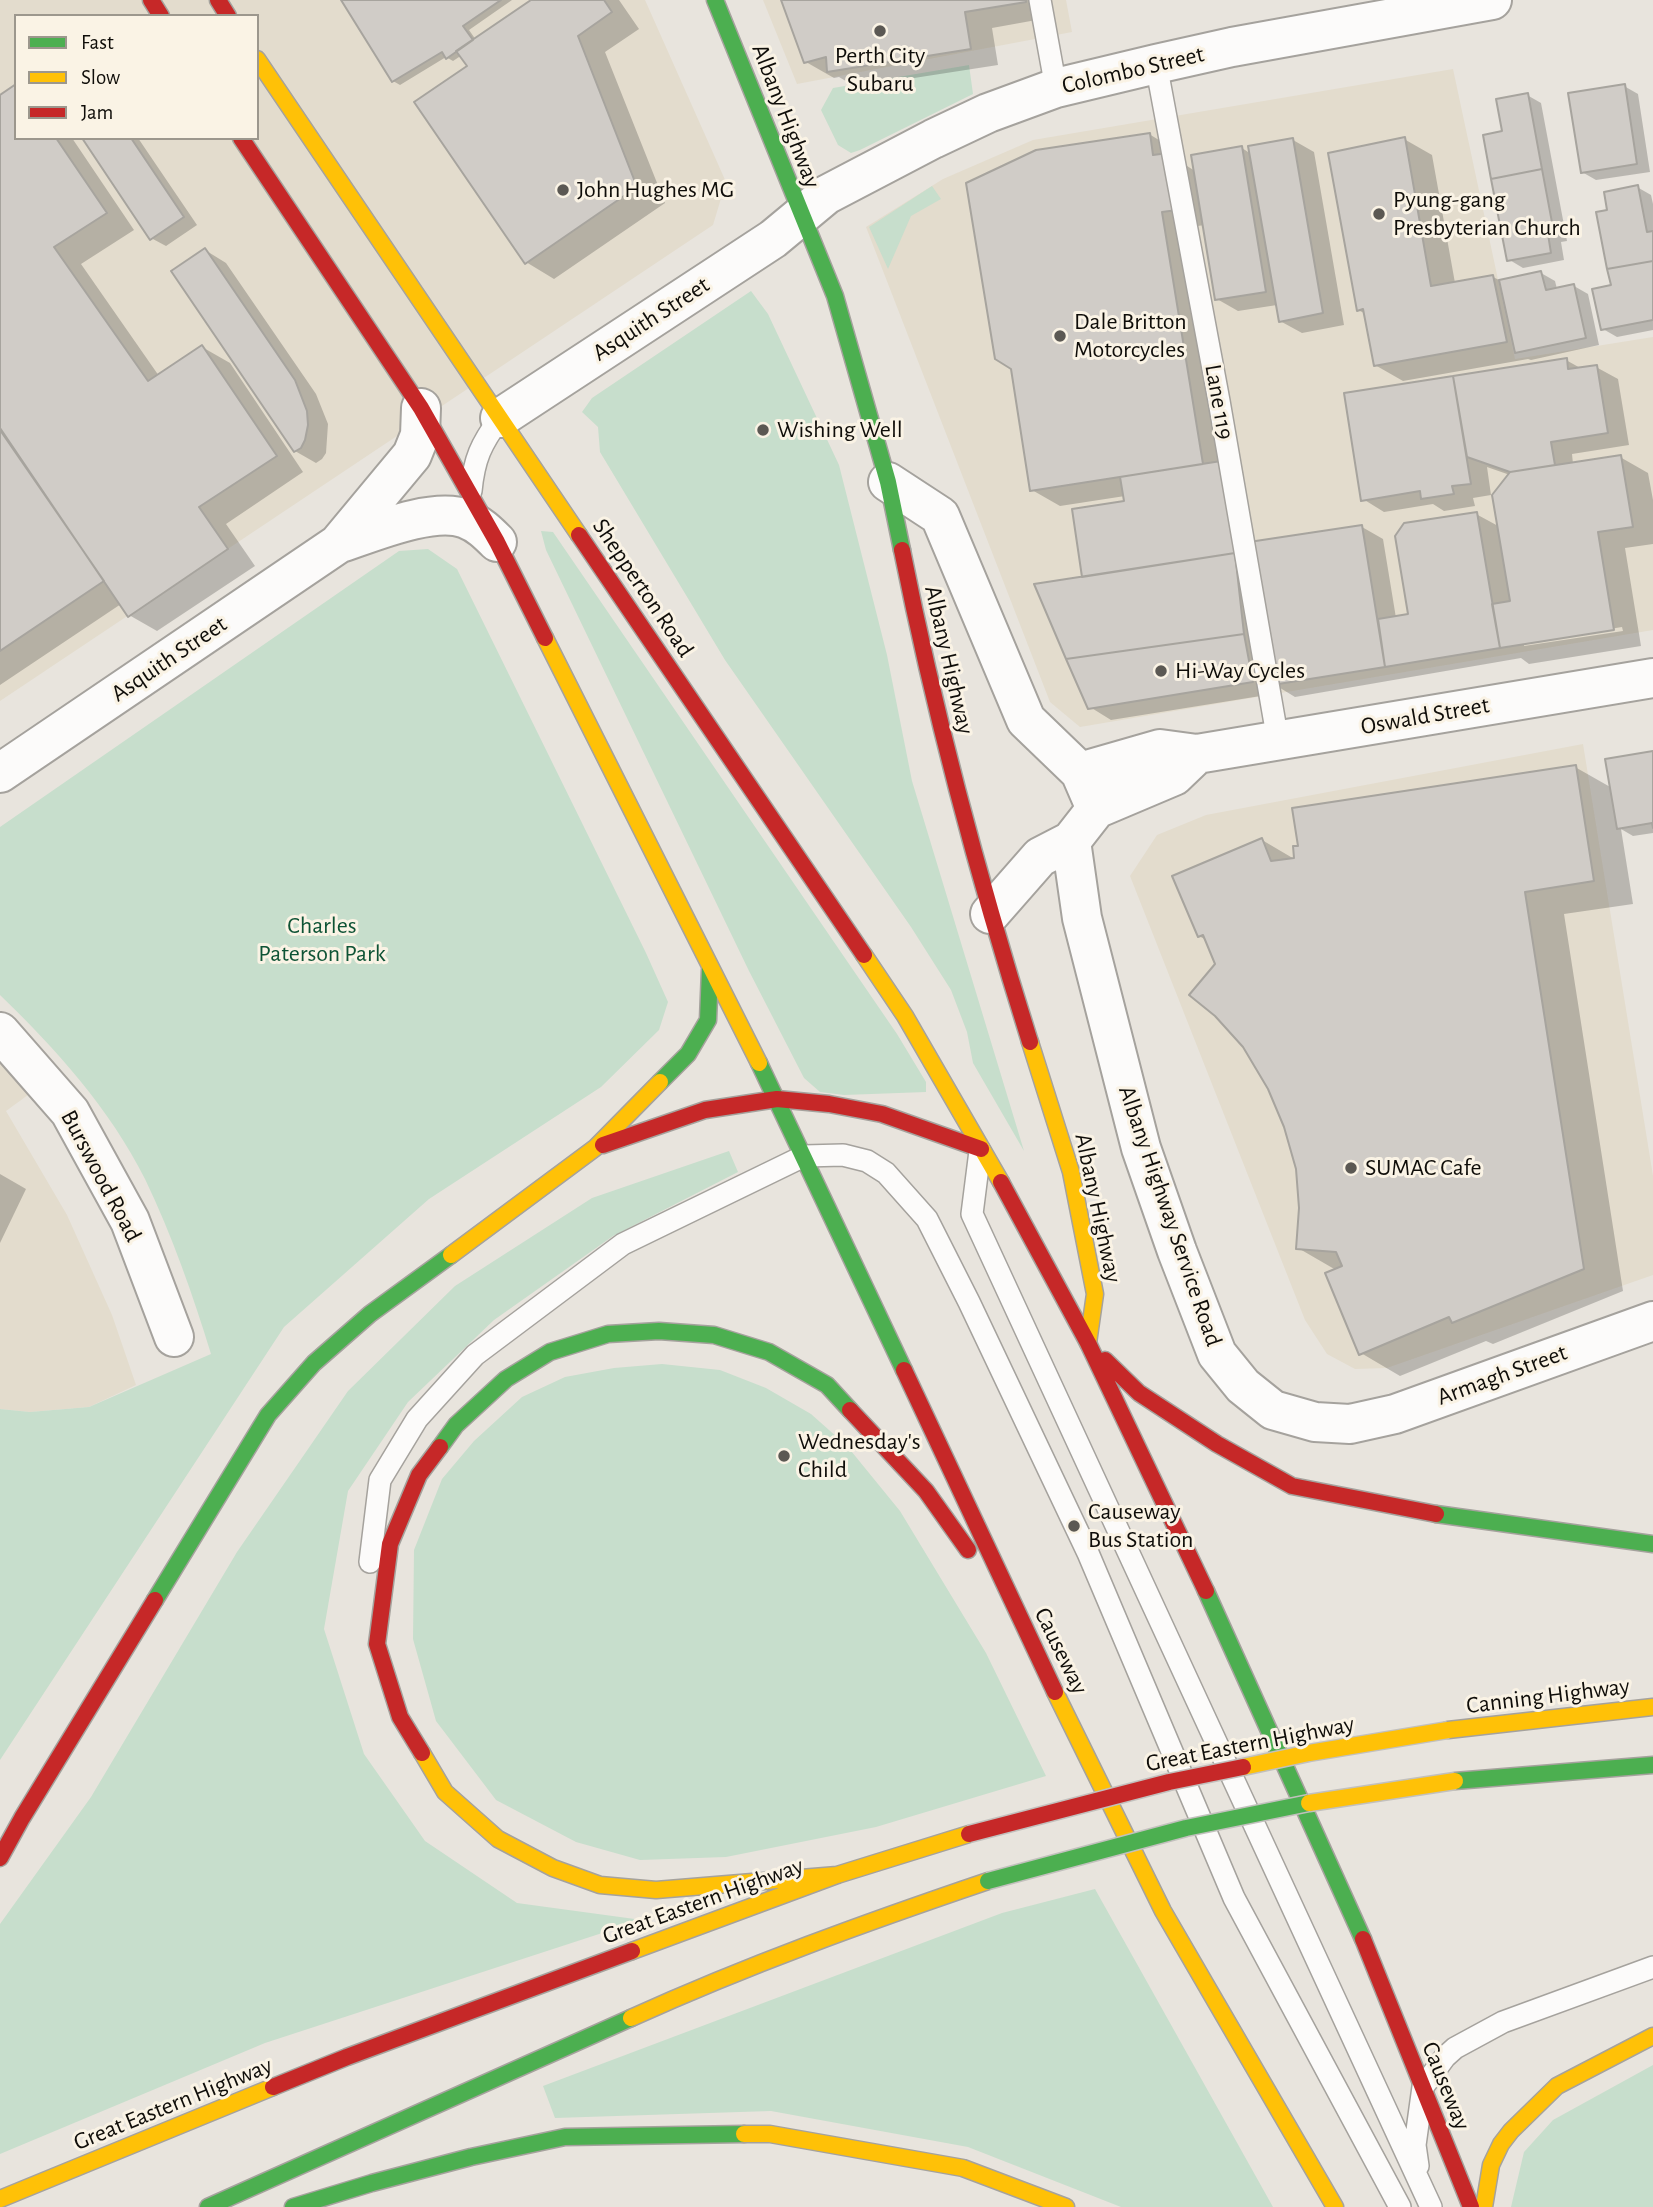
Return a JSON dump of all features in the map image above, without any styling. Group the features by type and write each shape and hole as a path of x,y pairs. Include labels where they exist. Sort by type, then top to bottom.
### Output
{"main road":[{"name":"Albany Highway","path":"715,0 835,296 888,482 924,660 990,914 1071,1172 1095,1294 1088,1343"},
{"name":"Shepperton Road","path":"259,62 905,1016 981,1149"},
{"path":"242,140 421,408 497,542 777,1099"},
{"path":"0,1858 268,1415 314,1363 370,1314 595,1148 688,1054 708,1020 710,964"},
{"path":"595,1148 705,1110 777,1099 829,1104 882,1114 981,1149"},
{"name":"Causeway","path":"777,1099 1029,1638 1163,1911 1335,2207"},
{"name":"Causeway","path":"981,1149 1088,1343 1184,1543 1351,1911 1471,2207"},
{"path":"837,1875 656,1891 600,1885 553,1868 498,1839 445,1791 400,1717 377,1644 390,1544 419,1475 456,1425 506,1379 550,1352 608,1334 659,1331 714,1335 769,1352 827,1385 926,1491 1029,1638"},
{"path":"1088,1343 1139,1394 1217,1444 1292,1486 1426,1513 1653,1544"},
{"name":"Canning Highway","path":"1448,1730 1653,1707"},
{"name":"Great Eastern Highway","path":"0,2199 347,2057 837,1875 970,1834 1169,1782 1308,1753 1448,1730"},
{"path":"208,2207 708,1983 839,1932 988,1881 1145,1837 1328,1800 1455,1781 1653,1766"},
{"path":"1484,2207 1491,2165 1511,2131 1557,2086 1653,2036"},
{"path":"293,2207 471,2157 565,2137 770,2134 963,2168 1066,2207"}],"street":[{"name":"Colombo Street","path":"801,216 826,195 933,139 988,113 1056,88 1244,45 1492,0"},
{"name":"Asquith Street","path":"500,418 752,253 801,216"},
{"name":"Asquith Street","path":"338,544 411,455 420,435 421,408"},
{"path":"888,482 940,516 1026,720 1080,772 1096,809"},
{"name":"Asquith Street","path":"0,773 338,544 392,526 448,514 466,518 497,542"},
{"name":"Oswald Street","path":"1080,772 1160,749 1197,754 1653,678"},
{"path":"990,914 1040,857 1071,841 1096,809 1174,776 1197,754"},
{"name":"Albany Highway Service Road","path":"1071,841 1082,918 1126,1094 1177,1251 1217,1354 1243,1386 1273,1410 1315,1422 1350,1424"},
{"name":"Burswood Road","path":"0,1032 70,1112 130,1222 174,1337"},
{"name":"Armagh Street","path":"1350,1424 1395,1414 1653,1321"}],"lane":[{"path":"1040,0 1056,88"},
{"name":"Lane 119","path":"1156,64 1222,415 1278,741"},
{"path":"470,496 473,467 482,443 500,418"},
{"path":"981,1149 972,1214 1430,2207"},
{"path":"377,1644 370,1561 380,1480 417,1419 475,1355 623,1244 804,1156 843,1155 867,1160 886,1173 927,1219 1088,1553 1234,1898 1400,2207"},
{"path":"1420,2182 1415,2146 1423,2087 1455,2048 1503,2022 1653,1967"}],"shaded area":[{"path":"0,0 645,0 726,182 713,225 0,701"},
{"name":"Perth City Subaru","path":"763,0 1066,0 1072,32 797,84"},
{"path":"1453,69 1515,359 1653,337 1653,630 1080,727 1050,702 866,227 943,179 1033,140"},
{"path":"1583,744 1653,1176 1653,1275 1387,1368 1355,1369 1327,1354 1305,1320 1130,876 1157,835 1206,815"},
{"path":"0,1063 28,1095 6,1111 67,1215 112,1315 136,1385 89,1407 30,1412 0,1409"}],"green space":[{"path":"969,65 973,94 851,153 838,145 821,110 833,88"},
{"path":"932,186 941,199 911,216 888,269 869,227"},
{"path":"751,291 768,314 839,465 887,655 912,781 1024,1151 973,1063 967,1032 951,990 911,927 725,660 600,452 598,427 582,412 592,398"},
{"path":"541,531 553,532 897,1034 926,1082 926,1092 844,1095 820,1092 804,1078 749,971 546,550"},
{"name":"Charles Paterson Park","path":"428,549 457,569 646,953 668,1002 659,1030 601,1087 429,1199 284,1327 0,1760 0,1409 30,1412 89,1407 211,1354 173,1243 131,1153 99,1104 61,1058 0,995 0,827 399,551"},
{"path":"729,1151 738,1172 613,1236 494,1320 408,1402 348,1491 324,1629 364,1754 425,1841 517,1903 642,1920 265,2043 0,2154 0,1924 91,1797 237,1552 348,1391 455,1286 592,1198"},
{"path":"662,1364 720,1370 766,1388 811,1414 847,1446 900,1511 986,1653 1046,1776 876,1827 726,1857 640,1860 576,1842 496,1800 436,1721 413,1639 414,1550 442,1479 474,1441 522,1397 565,1377 614,1368"},
{"path":"1095,1889 1273,2207 1121,2207 968,2147 771,2111 555,2118 543,2086 1002,1913"},
{"path":"1653,2065 1653,2207 1511,2207 1524,2152 1553,2120"}],"building":[{"path":"341,0 501,0 463,26 473,40 446,59 442,52 392,82"},
{"path":"531,0 604,0 612,12 578,36 637,187 525,264 414,102 467,66 456,51"},
{"name":"Perth City Subaru","path":"781,0 1026,2 965,12 971,49 827,72 826,57 804,63"},
{"path":"1625,84 1637,164 1581,173 1568,93"},
{"path":"14,85 14,140 57,140 107,213 54,247 148,381 202,345 277,456 199,507 228,549 128,617 0,428 0,95"},
{"path":"1528,93 1542,169 1491,179 1483,135 1502,131 1496,99"},
{"path":"1150,133 1153,155 1168,153 1177,210 1162,212 1203,464 1030,491 1011,369 995,359 966,183 1036,150"},
{"name":"Pyung-gang Presbyterian Church","path":"1405,137 1431,286 1493,275 1507,342 1374,366 1363,309 1357,311 1328,153"},
{"path":"1293,138 1323,313 1279,322 1248,146"},
{"path":"83,140 132,140 184,217 150,240"},
{"path":"1242,146 1266,292 1215,300 1191,155"},
{"path":"1542,169 1554,233 1548,234 1551,253 1507,261 1491,179"},
{"path":"1638,185 1647,232 1653,231 1653,261 1607,269 1596,212 1607,210 1604,192"},
{"path":"205,248 295,380 307,411 308,425 301,448 294,452 171,271"},
{"path":"1653,261 1653,320 1601,330 1592,289 1611,285 1607,269"},
{"path":"1541,271 1546,290 1574,284 1586,338 1515,353 1499,280"},
{"path":"1567,358 1568,369 1597,365 1608,433 1551,442 1555,465 1510,472 1467,457 1453,376"},
{"path":"1453,376 1471,484 1452,486 1454,494 1421,499 1420,491 1361,501 1344,393"},
{"path":"0,430 104,581 0,651"},
{"path":"1621,455 1633,527 1598,532 1614,630 1500,648 1492,604 1510,601 1492,495 1510,472"},
{"path":"1221,461 1235,553 1082,577 1072,509 1124,501 1120,477"},
{"path":"1477,512 1500,648 1385,667 1378,619 1408,614 1395,536 1404,523"},
{"path":"1362,525 1385,667 1272,685 1249,542"},
{"path":"1235,553 1244,634 1066,659 1034,584"},
{"name":"Hi-Way Cycles","path":"1244,634 1253,682 1088,709 1066,659"},
{"path":"1653,751 1653,828 1652,823 1617,829 1605,759"},
{"path":"1576,765 1594,881 1525,892 1584,1269 1452,1323 1449,1317 1359,1355 1325,1273 1342,1266 1336,1252 1296,1249 1299,1208 1296,1169 1284,1127 1268,1089 1243,1047 1215,1016 1189,995 1215,964 1203,935 1198,937 1172,876 1262,838 1271,861 1294,858 1293,846 1298,846 1292,808"}],"traffic: fast":[{"path":"715,0 835,296 888,482 902,550"},
{"path":"660,1082 688,1054 708,1020 710,970"},
{"path":"759,1063 904,1370"},
{"path":"155,1600 268,1415 314,1363 370,1314 451,1255"},
{"path":"440,1447 456,1425 506,1379 550,1352 608,1334 659,1331 714,1335 769,1352 827,1385 850,1410"},
{"path":"1436,1514 1653,1544"},
{"path":"1206,1591 1363,1939"},
{"path":"1455,1781 1653,1765"},
{"path":"988,1881 1186,1828 1309,1803"},
{"path":"208,2207 631,2018"},
{"path":"293,2207 471,2157 565,2137 744,2134"}],"traffic: slow":[{"path":"259,62 579,535"},
{"path":"545,638 759,1063"},
{"path":"864,955 905,1016 1001,1182"},
{"path":"1030,1042 1071,1172 1095,1294 1088,1343"},
{"path":"451,1255 595,1148 660,1082"},
{"path":"1055,1692 1163,1911 1335,2207"},
{"path":"1448,1730 1653,1707"},
{"path":"1243,1767 1448,1730"},
{"path":"422,1753 445,1792 498,1839 553,1868 600,1885 656,1890 837,1875"},
{"path":"1309,1803 1455,1781"},
{"path":"632,1951 837,1875 969,1834"},
{"path":"631,2018 808,1945 988,1881"},
{"path":"1484,2207 1491,2165 1511,2131 1557,2086 1653,2036"},
{"path":"0,2199 273,2087"},
{"path":"744,2134 770,2134 963,2168 1066,2207"}],"traffic: jam":[{"path":"151,0 160,14"},
{"path":"218,0 227,14"},
{"path":"242,140 421,408 497,542 545,638"},
{"path":"579,535 864,955"},
{"path":"902,550 959,798 1030,1042"},
{"path":"603,1145 705,1110 777,1099 829,1104 882,1114 981,1149"},
{"path":"1001,1182 1088,1343 1206,1591"},
{"path":"1105,1360 1139,1393 1217,1444 1292,1486 1436,1514"},
{"path":"904,1370 1055,1692"},
{"path":"850,1410 926,1491 968,1550"},
{"path":"422,1753 400,1717 377,1644 390,1544 419,1475 440,1447"},
{"path":"0,1858 155,1600"},
{"path":"969,1834 1169,1782 1243,1767"},
{"path":"1363,1939 1471,2207"},
{"path":"273,2087 632,1951"}],"place":[{"name":"Perth City Subaru","path":"880,31"},
{"name":"John Hughes MG","path":"563,190"},
{"name":"Pyung-gang Presbyterian Church","path":"1379,214"},
{"name":"Dale Britton Motorcycles","path":"1060,336"},
{"name":"Wishing Well","path":"763,430"},
{"name":"Hi-Way Cycles","path":"1161,671"},
{"name":"SUMAC Cafe","path":"1351,1168"},
{"name":"Wednesday's Child","path":"784,1456"},
{"name":"Causeway Bus Station","path":"1074,1526"}]}
